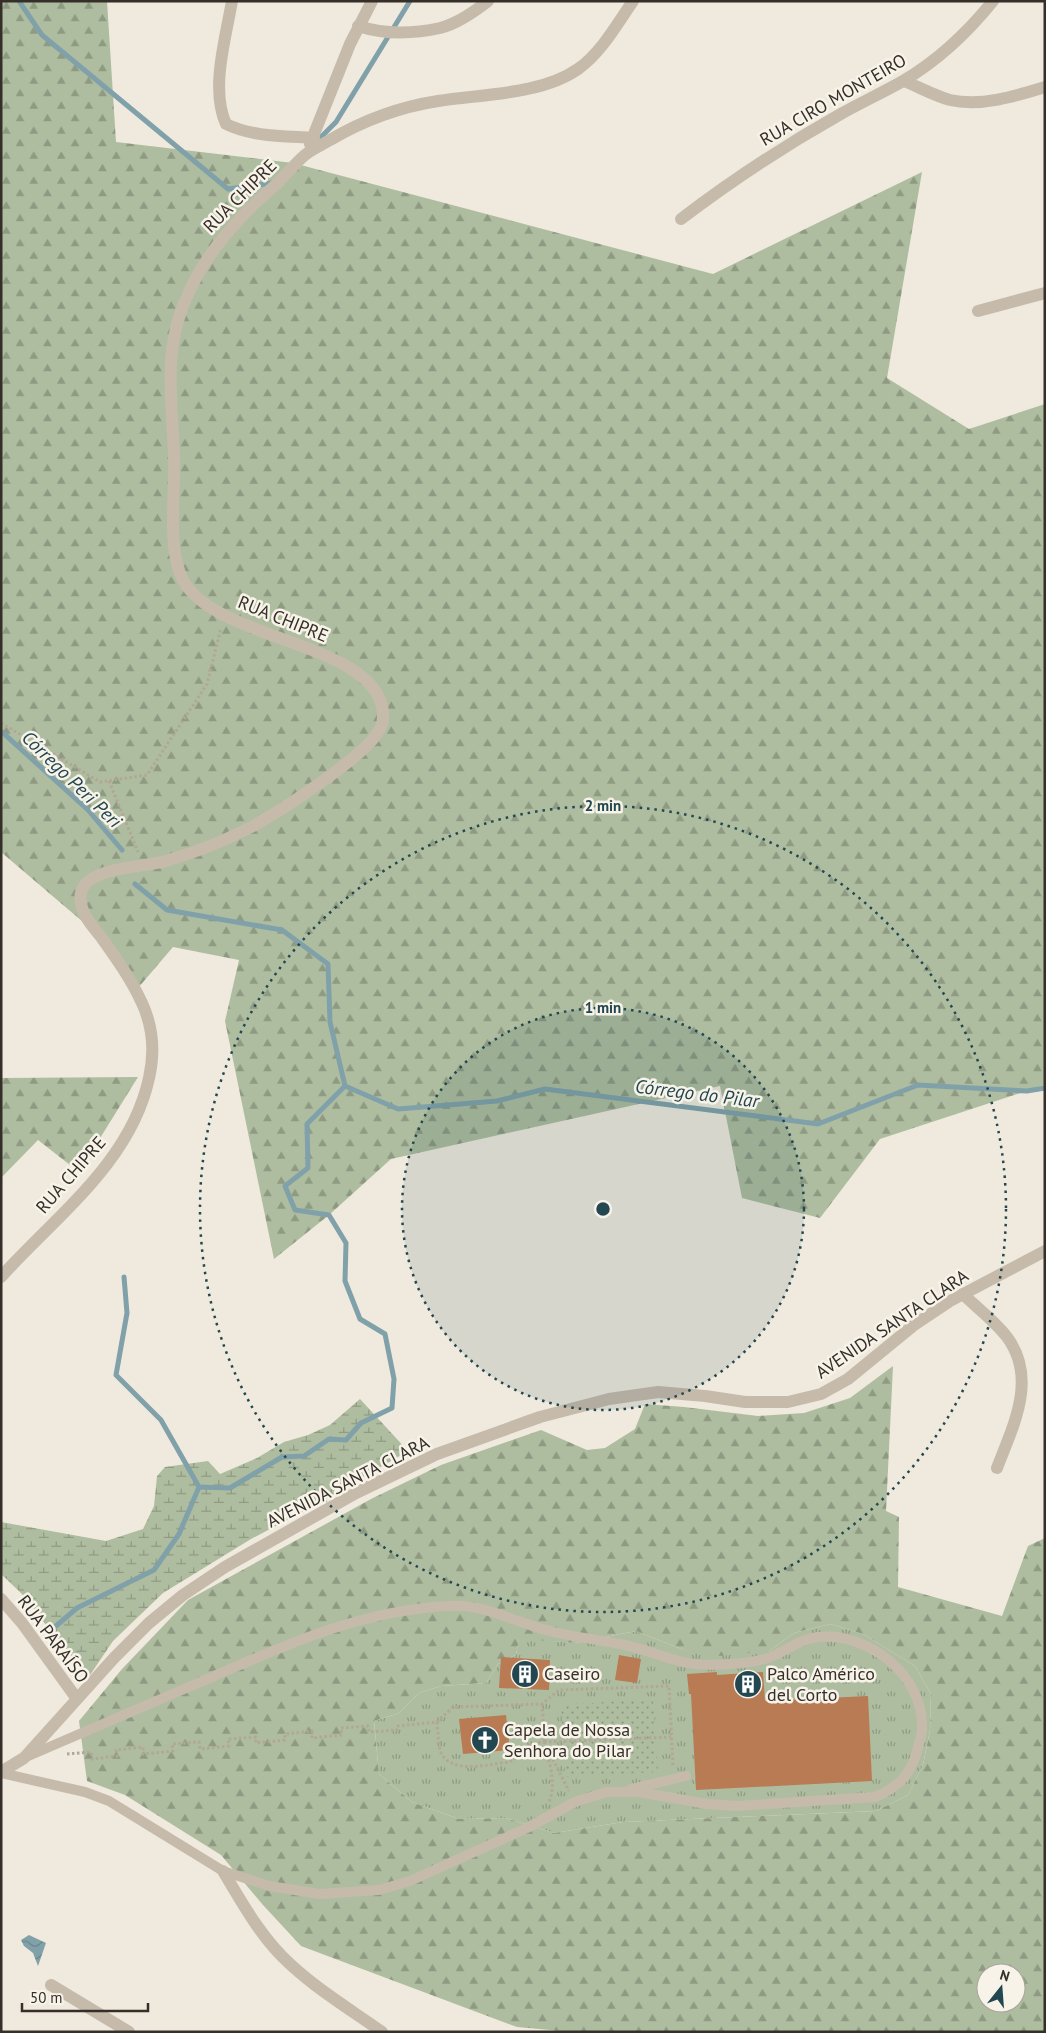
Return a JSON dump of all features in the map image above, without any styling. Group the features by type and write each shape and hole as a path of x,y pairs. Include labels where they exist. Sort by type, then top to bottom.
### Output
{"street":[{"path":"232,1 222,58 219,93 221,114 226,124 238,129 269,135 314,138"},
{"path":"304,155 314,138 336,76 358,26 372,1"},
{"path":"358,26 385,33 440,28 458,20 488,1"},
{"name":"RUA CHIPRE","path":"1,1277 86,1190 126,1136 149,1081 153,1053 151,1028 142,1002 121,966 86,919 80,900 84,886 90,879 116,870 165,861 247,830 290,803 354,756 377,736 383,721 381,698 372,685 364,678 315,650 273,636 209,607 192,594 181,577 176,557 173,526 175,461 169,385 174,333 185,298 214,246 254,203 283,178 304,155 356,125 381,114 430,102 532,88 560,78 580,68 598,48 633,1"},
{"name":"RUA CIRO MONTEIRO","path":"681,219 770,156 840,114 904,80 940,55 966,32 993,1"},
{"path":"904,80 950,100 971,102 997,100 1045,86"},
{"path":"978,311 1045,293"},
{"name":"AVENIDA SANTA CLARA","path":"1,1773 24,1758 144,1628 183,1595 225,1567 356,1493 437,1454 540,1417 632,1395 658,1392 745,1402 788,1402 820,1394 848,1378 914,1325 963,1294 1045,1251"},
{"path":"963,1294 1007,1337 1019,1358 1023,1382 1020,1407 997,1468"},
{"name":"RUA PARAÍSO","path":"1,1599 22,1623 76,1700"},
{"path":"223,1871 245,1907 288,1963 320,1989 382,2032"},
{"path":"51,1985 129,2032"}],"lane":[{"path":"24,1758 283,1646 333,1627 410,1609 451,1605 482,1608 559,1634 620,1644 647,1650 680,1662 699,1665 754,1662 774,1656 808,1639 821,1637 852,1640 874,1650 891,1662 904,1675 918,1700 923,1725 914,1762 898,1785 888,1792 875,1797 736,1806 714,1805 639,1792 620,1791"},
{"path":"1,1773 85,1792 109,1801 223,1871 268,1886 320,1894 379,1890 410,1881 541,1820 575,1802 592,1796 686,1776"}],"path":[{"path":"1,723 100,782 147,775 207,684 224,615"},
{"path":"109,781 143,865"},
{"path":"66,1754 91,1752 92,1759 117,1756 116,1750 143,1747 144,1754 173,1751 172,1744 199,1742 200,1748 229,1746 228,1739 256,1737 256,1743 285,1740 285,1734 312,1731 312,1738 342,1735 341,1728 368,1726 369,1732 398,1730 398,1726 437,1722 453,1707 542,1704 559,1690 669,1686 673,1779"},
{"path":"541,1820 553,1790 552,1770 544,1742 542,1704"},
{"path":"437,1722 441,1752 451,1764 460,1766 509,1762 516,1759 530,1744 544,1742 671,1737"},
{"path":"544,1742 575,1802"}],"green space":[{"path":"1,1 107,1 116,142 293,163 713,274 922,172 887,378 969,429 1045,404 1045,1085 880,1139 820,1218 742,1198 720,1086 391,1159 329,1215 274,1259 225,1021 239,960 173,947 138,988 117,951 1,852"},
{"path":"138,1077 79,1172 38,1140 1,1178 1,1078"},
{"path":"893,1366 886,1511 899,1517 898,1587 1002,1616 1028,1546 1045,1538 1045,2032 572,2032 517,2027 301,1946 221,1855 125,1795 87,1781 79,1721 122,1669 188,1600 371,1499 441,1465 541,1430 587,1450 605,1448 635,1429 645,1404 758,1416 804,1413 850,1398","holes":["830,1624 863,1634 915,1666 931,1694 930,1730 923,1765 908,1795 876,1811 623,1822 554,1833 506,1818 459,1819 412,1802 379,1774 374,1721 399,1713 419,1693 441,1686 486,1683 498,1664 516,1655 519,1639 575,1643 636,1631 684,1650 719,1656 769,1651 794,1633"]},
{"path":"360,1399 408,1451 321,1502 251,1539 163,1593 113,1641 88,1678 21,1593 1,1574 1,1522 106,1541 143,1529 154,1506 157,1476 165,1467 208,1461 220,1474 257,1458 284,1442 308,1435 330,1425"},
{"path":"830,1624 863,1634 915,1666 931,1694 930,1730 923,1765 908,1795 876,1811 623,1822 554,1833 506,1818 459,1819 412,1802 379,1774 374,1721 399,1713 419,1693 441,1686 486,1683 498,1664 516,1655 519,1638 575,1643 636,1631 684,1650 769,1651 794,1633"},
{"path":"653,1699 658,1772 565,1777 561,1705"}],"water":[{"path":"29,1935 46,1943 38,1966 33,1953 24,1946 21,1940"}],"building":[{"path":"619,1655 641,1659 637,1683 615,1680"},
{"name":"Caseiro","path":"501,1657 550,1660 549,1690 499,1688"},
{"path":"717,1672 717,1675 763,1672 765,1701 868,1696 872,1781 696,1790 691,1694 689,1694 687,1674"},
{"name":"Capela de Nossa Senhora do Pilar","path":"506,1715 510,1750 463,1754 459,1719"}],"waterway":[{"path":"19,1 42,35 228,189 272,183"},
{"path":"316,142 336,122 410,1"},
{"name":"Córrego Peri Peri","path":"1,731 88,810 122,850"},
{"name":"Córrego Peri Peri","path":"135,884 167,910 282,930 328,964 330,1022 345,1086 307,1124 308,1168 285,1186 295,1210 329,1215 346,1243 345,1281 360,1319 385,1334 394,1379 392,1408 361,1423 346,1440 329,1439 304,1456 282,1457 230,1488 199,1487"},
{"name":"Córrego do Pilar","path":"345,1086 398,1109 497,1101 545,1089 818,1124 918,1085 1027,1091 1045,1088"},
{"name":"Córrego Peri Peri","path":"56,1626 77,1608 154,1570 179,1534 199,1487 161,1420 116,1375 127,1313 124,1277"}],"place":[{"name":"Caseiro","path":"525,1674"},
{"name":"Palco Américo del Corto","path":"748,1684"},
{"name":"Capela de Nossa Senhora do Pilar","path":"485,1740"}]}
